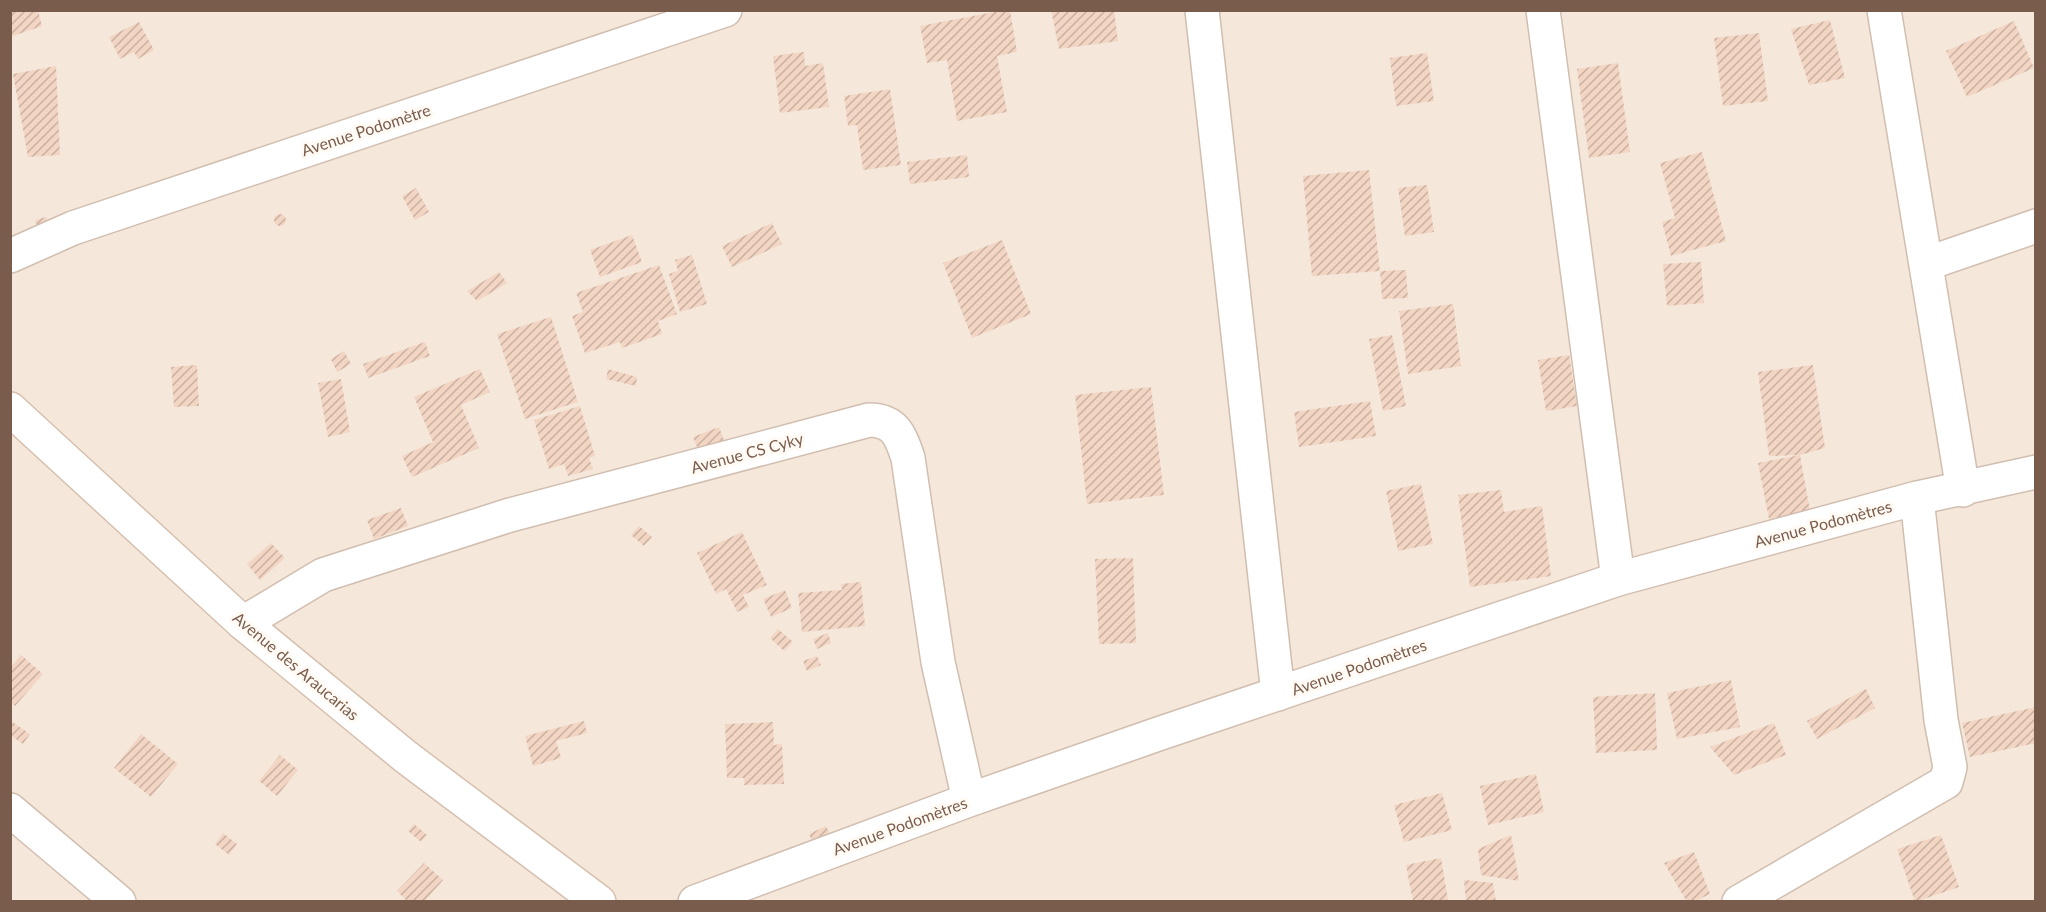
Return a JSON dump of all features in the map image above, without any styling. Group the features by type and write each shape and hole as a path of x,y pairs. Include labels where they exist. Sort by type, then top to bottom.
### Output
{"street":[{"name":"Avenue Podomètre","path":"10,256 73,228 724,10"},
{"path":"1202,10 1278,694"},
{"path":"1543,10 1618,579"},
{"path":"1884,10 1963,490"},
{"path":"1926,264 2036,226"},
{"name":"Avenue des Araucarias","path":"10,409 243,623 406,757 598,902"},
{"name":"Avenue CS Cyky","path":"243,623 322,574 510,515 869,420 882,420 893,427 902,440 908,458 938,662 969,800"},
{"name":"Avenue Podomètres","path":"695,902 969,800 1618,579 1917,498 1963,490 2036,472"},
{"path":"1739,902 1946,782 1950,766 1941,720 1917,498"},
{"path":"10,810 119,902"}],"shaded area":[{"path":"11,11 2035,11 2035,901 11,901"}],"building":[{"path":"10,10 38,10 42,26 10,37"},
{"path":"1010,10 1017,52 997,56 1007,112 957,121 947,60 927,63 920,26"},
{"path":"1051,10 1114,10 1118,41 1059,49"},
{"path":"1830,20 1845,78 1809,85 1791,29"},
{"path":"2014,21 2034,68 1967,97 1946,51"},
{"path":"139,22 154,50 138,59 134,52 120,59 109,37"},
{"path":"1759,33 1768,101 1723,106 1714,38"},
{"path":"804,52 805,66 823,63 829,107 780,113 773,56"},
{"path":"1427,53 1434,101 1396,106 1390,58"},
{"path":"1618,63 1630,152 1589,158 1577,69"},
{"path":"56,66 60,155 28,157 13,74"},
{"path":"890,89 901,165 863,170 857,125 848,126 844,96"},
{"path":"1702,152 1726,241 1671,256 1662,222 1675,218 1660,163"},
{"path":"967,155 969,177 910,184 907,162"},
{"path":"1369,170 1380,271 1312,276 1303,176"},
{"path":"1427,185 1434,232 1405,236 1398,188"},
{"path":"416,188 429,212 415,220 402,196"},
{"path":"282,214 286,220 282,226 278,226 274,218"},
{"path":"46,217 50,228 38,231 35,220"},
{"path":"772,223 782,244 732,267 722,246"},
{"path":"632,235 642,262 600,277 590,250"},
{"path":"1002,240 1031,314 972,338 943,263"},
{"path":"692,255 707,304 680,312 669,274 678,271 675,260"},
{"path":"1701,262 1704,303 1667,306 1663,264"},
{"path":"659,265 677,314 658,321 662,334 622,348 620,342 585,353 572,316 583,312 576,293"},
{"path":"1406,270 1408,298 1382,299 1380,271"},
{"path":"499,272 507,283 477,301 467,291"},
{"path":"1453,304 1461,366 1408,374 1399,311"},
{"path":"551,317 578,402 525,419 497,334"},
{"path":"1392,335 1406,406 1383,411 1369,339"},
{"path":"425,342 430,356 368,378 363,364"},
{"path":"344,351 351,364 337,372 331,359"},
{"path":"1569,355 1577,406 1546,411 1538,360"},
{"path":"197,365 199,406 174,407 171,367"},
{"path":"1813,365 1825,448 1800,455 1769,456 1758,372"},
{"path":"480,369 490,392 461,405 479,448 412,477 402,456 433,442 414,397"},
{"path":"608,369 637,377 636,386 606,379"},
{"path":"341,379 350,432 328,437 318,383"},
{"path":"1151,387 1164,495 1087,504 1075,395"},
{"path":"1370,401 1376,436 1299,447 1294,412"},
{"path":"580,406 595,456 589,458 593,469 568,476 564,464 549,469 534,420"},
{"path":"719,427 725,443 699,452 693,437"},
{"path":"1800,455 1810,511 1769,519 1758,463"},
{"path":"1421,484 1433,544 1398,551 1386,491"},
{"path":"1501,490 1504,512 1542,506 1551,576 1470,587 1458,495"},
{"path":"401,508 408,526 374,539 367,520"},
{"path":"639,526 652,537 644,546 631,535"},
{"path":"742,532 767,585 743,595 749,607 737,612 726,589 716,594 697,553"},
{"path":"271,543 285,558 260,580 247,564"},
{"path":"1133,558 1136,643 1099,644 1095,559"},
{"path":"861,582 865,626 802,632 798,593 842,590 841,584"},
{"path":"785,590 792,608 771,617 763,599"},
{"path":"778,629 793,642 784,651 770,638"},
{"path":"828,633 831,643 817,649 813,639"},
{"path":"21,655 43,674 15,706 10,702 10,668"},
{"path":"817,656 821,665 807,671 803,661"},
{"path":"1731,680 1740,727 1677,739 1667,693"},
{"path":"1866,689 1875,708 1817,739 1807,721"},
{"path":"1655,693 1657,750 1596,753 1593,697"},
{"path":"2036,707 2036,743 1970,757 1962,723"},
{"path":"11,721 30,734 23,744 10,735"},
{"path":"584,721 587,733 556,741 561,758 533,766 525,736"},
{"path":"773,722 774,745 782,744 784,784 744,785 744,778 727,778 725,724"},
{"path":"1774,723 1786,755 1734,775 1710,747"},
{"path":"141,734 178,764 151,797 114,768"},
{"path":"280,755 298,770 277,796 259,781"},
{"path":"1536,774 1544,812 1488,825 1480,786"},
{"path":"1442,793 1452,830 1404,842 1394,805"},
{"path":"414,824 427,835 421,842 408,831"},
{"path":"826,826 832,838 814,846 809,834"},
{"path":"223,833 237,844 229,855 215,844"},
{"path":"1511,835 1519,881 1481,875 1478,849"},
{"path":"1941,835 1959,887 1915,902 1897,849"},
{"path":"1694,852 1710,894 1693,902 1687,902 1664,863"},
{"path":"1441,858 1448,900 1413,902 1406,865"},
{"path":"424,863 443,880 424,902 408,902 397,891"},
{"path":"1464,880 1493,883 1496,902 1466,902"}]}
